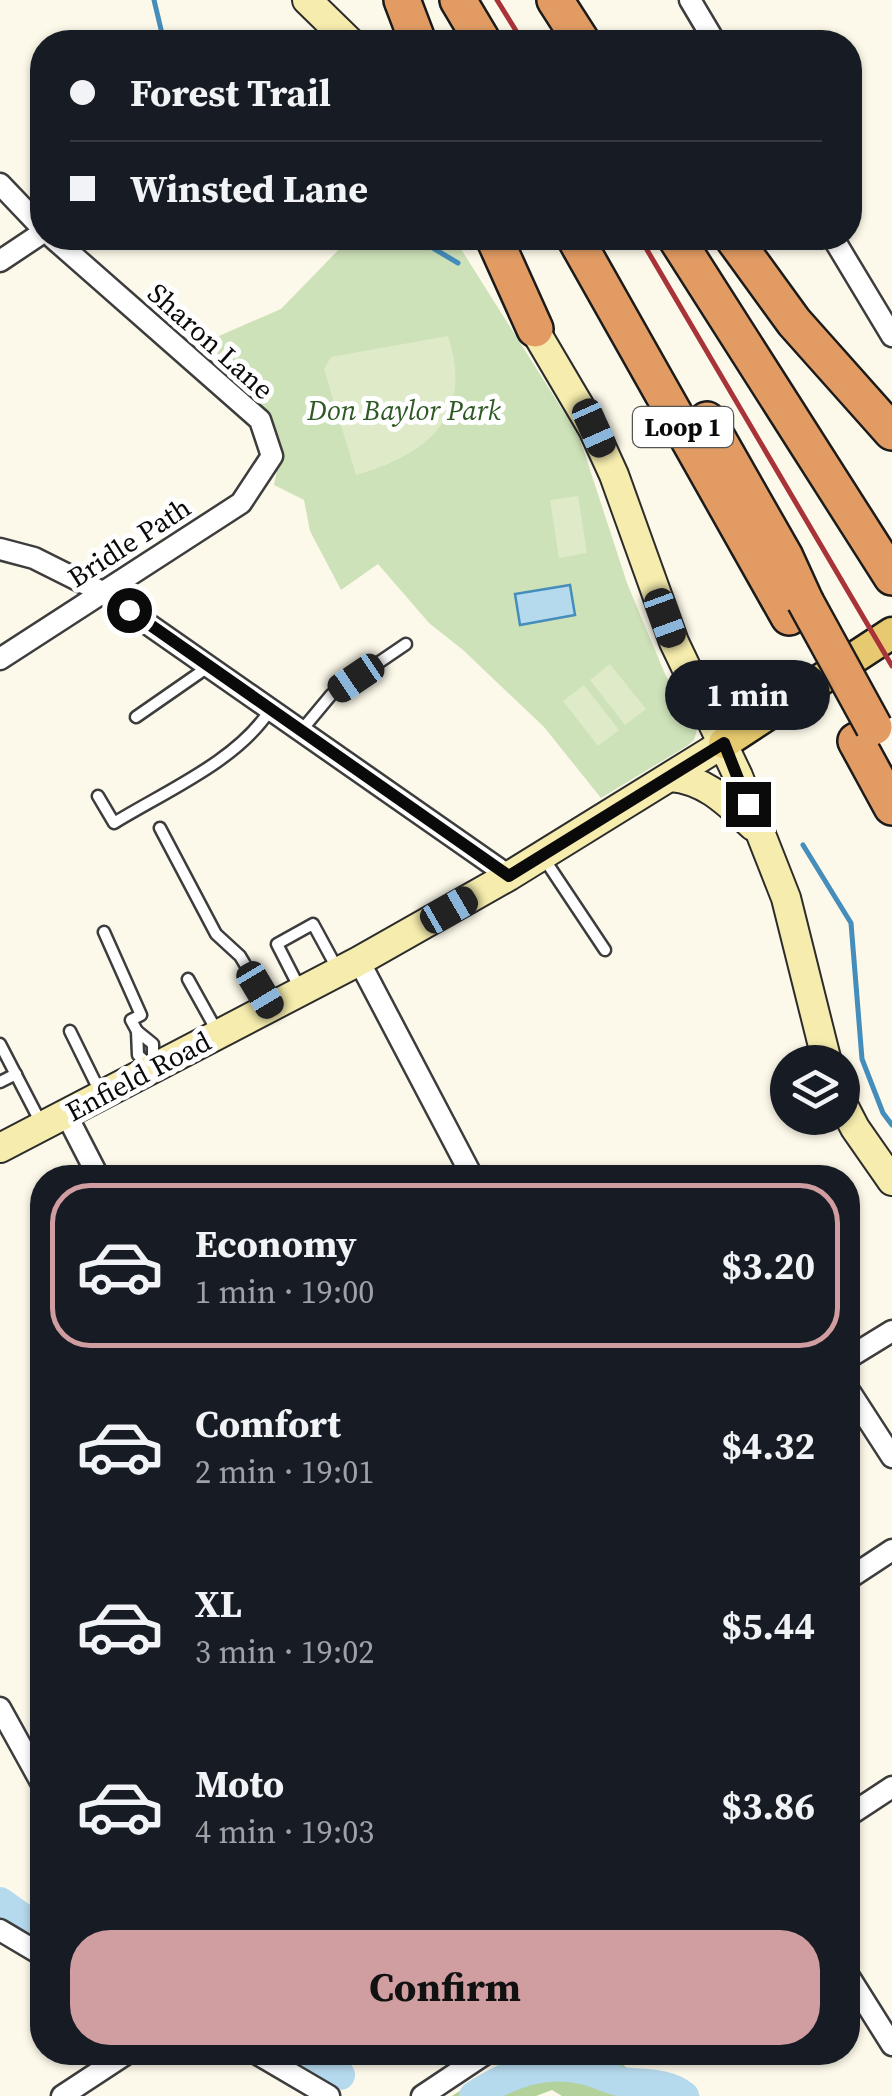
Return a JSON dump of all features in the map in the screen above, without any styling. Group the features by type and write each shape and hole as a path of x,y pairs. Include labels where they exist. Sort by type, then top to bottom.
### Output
{"highway":[{"path":"402,0 413,30"},
{"path":"435,0 453,30"},
{"path":"458,0 476,30"},
{"path":"532,0 551,30"},
{"path":"556,0 575,30"},
{"path":"499,250 535,328"},
{"name":"Loop 1","path":"582,250 877,728 892,806"},
{"path":"608,250 785,556 802,604"},
{"path":"683,250 755,366 881,554"},
{"path":"710,250 881,554 892,602"},
{"path":"742,250 794,322 892,432"},
{"path":"877,728 892,758"}],"main road":[{"path":"307,0 338,30"},
{"path":"484,250 594,428 614,475 674,642 724,743 786,898 822,1045"},
{"name":"Enfield Road","path":"0,1148 349,966 509,876 671,777 892,633"},
{"path":"671,777 692,779 709,788 759,831"},
{"path":"860,1134 892,1181"}],"street":[{"path":"690,0 709,30"},
{"path":"0,184 30,218"},
{"path":"0,260 30,239"},
{"name":"Sharon Lane","path":"67,250 260,420 272,456"},
{"path":"839,250 892,336"},
{"name":"Bridle Path","path":"0,659 241,502 272,456"},
{"path":"0,549 34,558 102,592 509,876"},
{"path":"349,966 465,1165"},
{"path":"54,1120 90,1165"},
{"path":"860,1351 892,1331"},
{"path":"860,1408 892,1457"},
{"path":"860,1571 892,1550"},
{"path":"0,1708 30,1762"},
{"path":"860,1808 892,1787"},
{"path":"0,1930 30,1948"},
{"path":"860,1994 892,2045"},
{"path":"62,2096 89,2089 115,2065"},
{"path":"276,2065 329,2096"},
{"path":"422,2096 468,2065"}],"lane":[{"path":"302,731 331,695 406,644"},
{"path":"136,717 209,666"},
{"path":"98,796 114,823 238,747 257,730 270,709"},
{"path":"160,828 216,934 240,956 270,1007"},
{"path":"542,856 605,950"},
{"path":"301,991 277,944 314,924 349,966"},
{"path":"104,932 142,1015 132,1020 137,1031 153,1044 154,1068"},
{"path":"188,978 218,1034"},
{"path":"70,1031 102,1095"},
{"path":"0,1044 16,1074 54,1120"},
{"path":"0,1082 16,1074"}],"green space":[{"name":"Don Baylor Park","path":"338,250 462,250 579,436 627,583 665,674 697,730 694,740 601,798 544,727 429,623 378,564 341,590 310,531 304,500 274,485 278,465 275,443 189,349 281,309"},
{"path":"448,336 455,389 439,428 404,456 356,475 324,369 331,357"},
{"path":"578,496 587,553 559,558 550,500"},
{"path":"610,664 646,709 625,725 590,680"},
{"path":"584,685 619,730 598,746 563,701"},
{"path":"499,2065 623,2065 669,2074 689,2083 700,2096 562,2096 552,2090 536,2096 452,2096"}],"water":[{"path":"570,585 575,615 520,625 515,594"}],"waterway":[{"path":"154,0 161,30"},
{"path":"436,250 458,263"},
{"path":"803,845 851,923 862,1059 883,1113 892,1125"},
{"path":"0,1902 30,1921"},
{"path":"324,2065 340,2075"},
{"path":"474,2096 513,2075 556,2066 586,2070 623,2082 663,2086 684,2096"}],"railway":[{"path":"497,0 516,30"},
{"path":"647,250 892,666"}],"route":[{"path":"129,610 509,876 724,743 748,804"}]}
